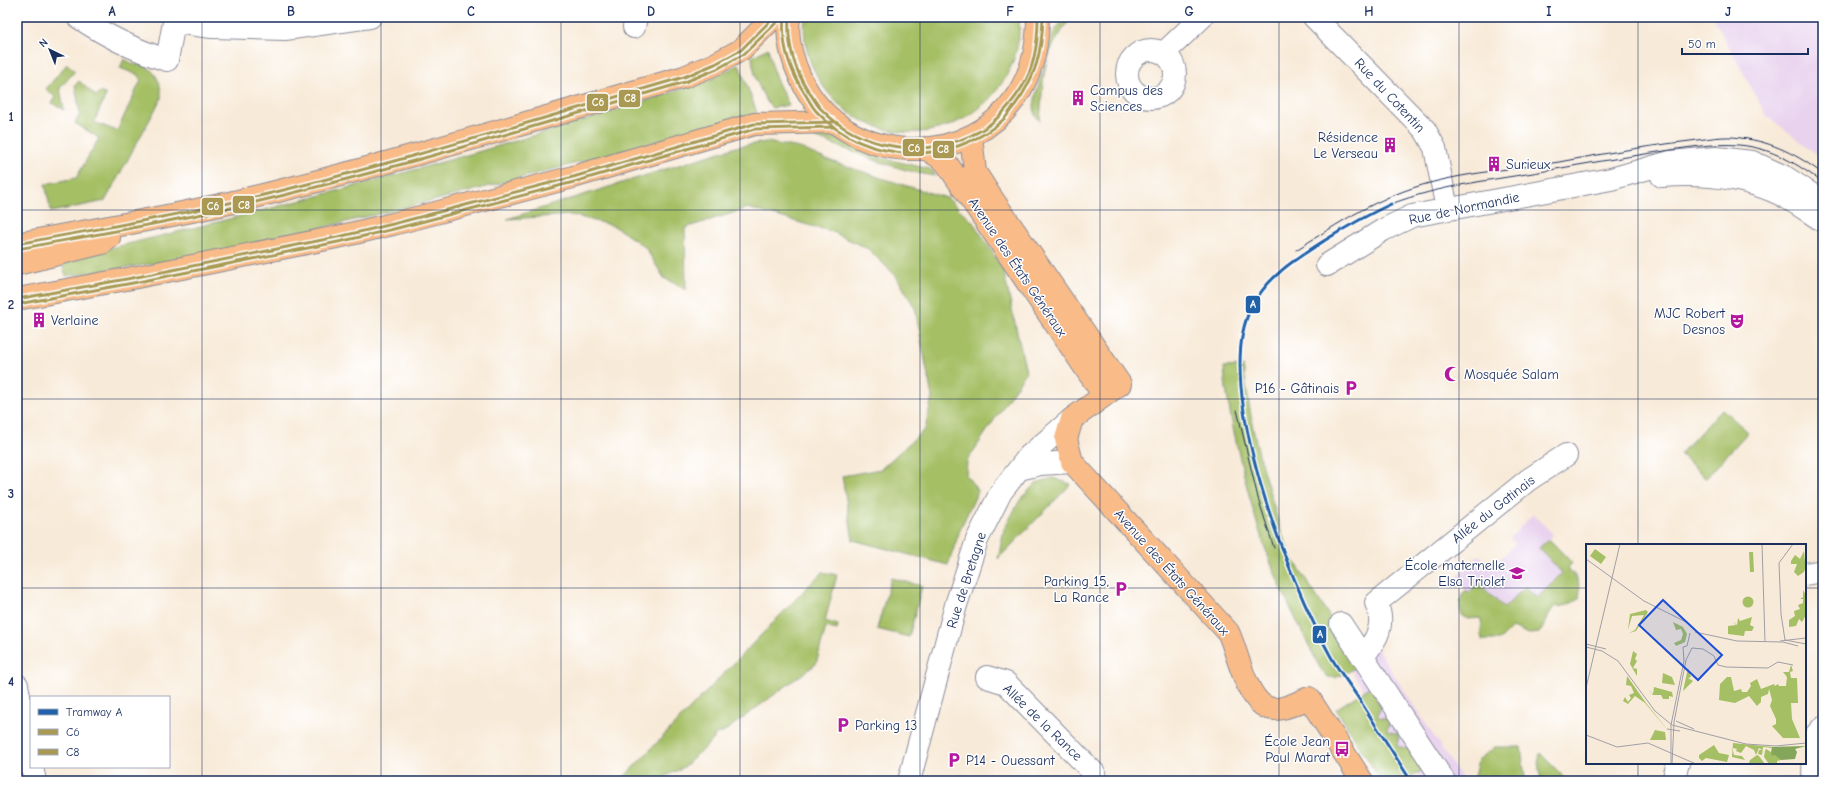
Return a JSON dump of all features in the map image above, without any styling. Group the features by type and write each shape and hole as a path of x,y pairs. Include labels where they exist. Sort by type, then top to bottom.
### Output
{"main road":[{"path":"17,244 136,222 237,201 374,165 684,77 715,64 741,50 774,17"},
{"path":"789,17 790,45 795,67 805,88 818,106 834,122 855,136 877,145 901,149 949,145 971,136 991,122 1008,106 1022,87 1032,63 1038,27 1055,17"},
{"path":"17,299 132,278 386,226 573,177 754,124 834,122"},
{"name":"Avenue des États Généraux","path":"971,136 975,172 1112,389"},
{"name":"Avenue des États Généraux","path":"925,148 946,161 1112,389"},
{"path":"17,264 102,243 136,222"},
{"name":"Rue de Bretagne","path":"1072,419 1112,389"},
{"name":"Avenue des États Généraux","path":"1072,419 1066,439 1072,462 1228,632 1234,644 1244,677 1251,692 1261,704 1273,710 1285,708 1309,698 1362,781"}],"street":[{"path":"78,17 100,33 126,46 167,60 174,19 212,27 286,29 370,17"},
{"path":"1164,53 1202,17"},
{"name":"Rue du Cotentin","path":"1314,17 1412,115 1425,130 1435,148 1447,209"},
{"name":"Rue de Normandie","path":"1327,265 1383,230 1412,216 1611,179 1670,162 1717,158 1749,160 1785,177 1823,202"},
{"name":"Rue de Normandie","path":"1611,179 1668,175 1715,176 1748,182 1774,191 1823,221"},
{"name":"Rue de Bretagne","path":"909,781 956,605 977,540 1001,492 1028,456 1072,419"},
{"name":"Allée du Gatinais","path":"1363,656 1372,646 1379,634 1380,617 1376,603 1528,480 1566,455"},
{"path":"1019,469 1040,464 1072,462"},
{"path":"1806,574 1823,571"},
{"path":"1341,624 1441,777"},
{"name":"Allée de la Rance","path":"987,677 1006,683 1092,777"},
{"path":"17,685 30,756"},
{"path":"1813,781 1814,737 1823,728"},
{"path":"1673,781 1678,764"},
{"path":"32,768 34,781"}],"shaded area":[{"path":"1713,17 1823,17 1823,159 1766,115"},
{"name":"École maternelle Elsa Triolet","path":"1533,514 1553,534 1549,539 1572,563 1568,568 1578,578 1580,591 1579,598 1570,604 1558,607 1555,606 1548,612 1544,627 1539,633 1529,634 1513,627 1500,640 1483,640 1481,634 1482,623 1480,618 1468,619 1462,616 1460,604 1461,595 1466,590 1455,579 1479,555 1492,567 1515,544 1510,538"},
{"path":"1365,630 1463,781 1422,781 1337,648"}],"green space":[{"path":"805,17 1019,17 1019,33 1017,49 1009,71 987,102 964,119 938,129 912,132 885,129 859,119 836,102 818,78 811,64 805,41"},
{"path":"1065,17 1071,17 1053,47 1044,73 1040,120 1035,116 1034,105 1036,94 1054,32"},
{"path":"768,48 775,77 789,105 772,108 764,97 758,84 752,57"},
{"path":"124,59 137,66 138,62 153,72 159,81 161,99 105,201 51,212 45,184 76,178 99,138 75,123 80,114 75,85 79,81 96,96 100,92 106,95 94,122 117,131 141,80 138,75 120,68"},
{"path":"67,64 75,71 60,88 64,110 52,103 55,97 46,89"},
{"path":"739,64 757,113 630,149 460,194 313,230 165,262 66,276 61,260 307,199 470,154 712,79"},
{"path":"795,131 818,131 881,158 930,169 934,172 935,176 899,168"},
{"path":"766,142 800,148 825,159 947,198 973,222 1003,269 1026,372 967,461 966,475 978,491 961,527 948,565 853,540 842,476 881,469 925,429 932,397 915,308 896,276 868,249 833,232 748,208 685,228 686,290 664,278 645,247 614,226 572,215 507,219 736,147"},
{"path":"1243,366 1253,429 1263,470 1282,534 1290,554 1360,665 1339,676 1327,676 1320,668 1281,588 1254,514 1234,433 1224,367"},
{"path":"1722,409 1748,432 1706,478 1680,454"},
{"path":"1053,478 1071,484 998,559 1004,529 1020,500 1036,483"},
{"path":"1549,539 1572,563 1568,568 1578,582 1580,589 1579,598 1568,605 1555,606 1552,609 1544,627 1539,633 1529,634 1513,627 1500,640 1483,640 1481,635 1480,618 1468,619 1462,616 1460,602 1462,596 1466,590 1468,593 1479,583 1504,608 1525,587 1537,598 1562,573 1539,548"},
{"path":"822,572 837,575 825,621 838,625 837,630 826,627 816,664 721,734 719,732 714,736 714,739 684,767 657,781 620,781"},
{"path":"891,578 922,586 909,637 877,629"},
{"path":"1376,683 1382,693 1378,717 1390,719 1387,731 1399,734 1397,746 1409,749 1423,770 1405,781 1381,781 1336,709"},
{"path":"1495,747 1521,747 1525,778 1527,781 1473,781 1478,760"},
{"path":"1540,753 1568,781 1541,781 1538,762"}],"tram line":[{"path":"1296,250 1362,210 1404,191 1423,185 1461,176 1559,162 1657,145 1722,137 1735,137 1753,140 1785,150 1823,174"},
{"path":"1391,204 1410,197 1467,184 1698,146 1739,145 1763,150 1794,163 1823,183"},
{"name":"A","path":"1391,204 1351,225 1294,260 1266,286 1251,308 1241,342 1241,385 1248,433 1260,484 1277,534 1313,623 1333,660 1411,781"},
{"path":"1237,410 1258,498 1274,548"}],"transit line":[{"name":"C6","path":"17,244 183,213 350,173 684,77 715,64 741,50 774,17"},
{"name":"C8","path":"784,17 783,27 785,48 791,67 812,106 817,112 837,129 859,142 884,150 909,153 935,152 960,145 983,135 1004,119 1022,95 1033,74 1041,42 1043,17"},
{"name":"C6","path":"789,17 790,47 799,74 821,109 837,123 854,133 873,141 892,146 913,148 933,147 972,135 980,131 1000,115 1017,94 1030,71 1035,54 1038,17"},
{"name":"C8","path":"18,249 184,218 351,178 685,82 717,69 744,54 778,21"},
{"name":"C6","path":"17,299 132,278 342,236 393,224 573,177 754,124 834,122"},
{"name":"C8","path":"18,304 133,283 343,241 394,229 574,182 755,129 834,127"}],"place":[{"name":"Campus des Sciences","path":"1078,98"},
{"name":"Résidence Le Verseau","path":"1390,145"},
{"name":"Surieux","path":"1494,164"},
{"name":"Verlaine","path":"39,320"},
{"name":"MJC Robert Desnos","path":"1737,321"},
{"name":"Mosquée Salam","path":"1452,374"},
{"name":"P16 - Gâtinais","path":"1351,388"},
{"name":"École maternelle Elsa Triolet","path":"1517,573"},
{"name":"Parking 15, La Rance","path":"1121,589"},
{"name":"Parking 13","path":"843,725"},
{"name":"École Jean Paul Marat","path":"1342,749"},
{"name":"P14 - Ouessant","path":"954,760"}]}
